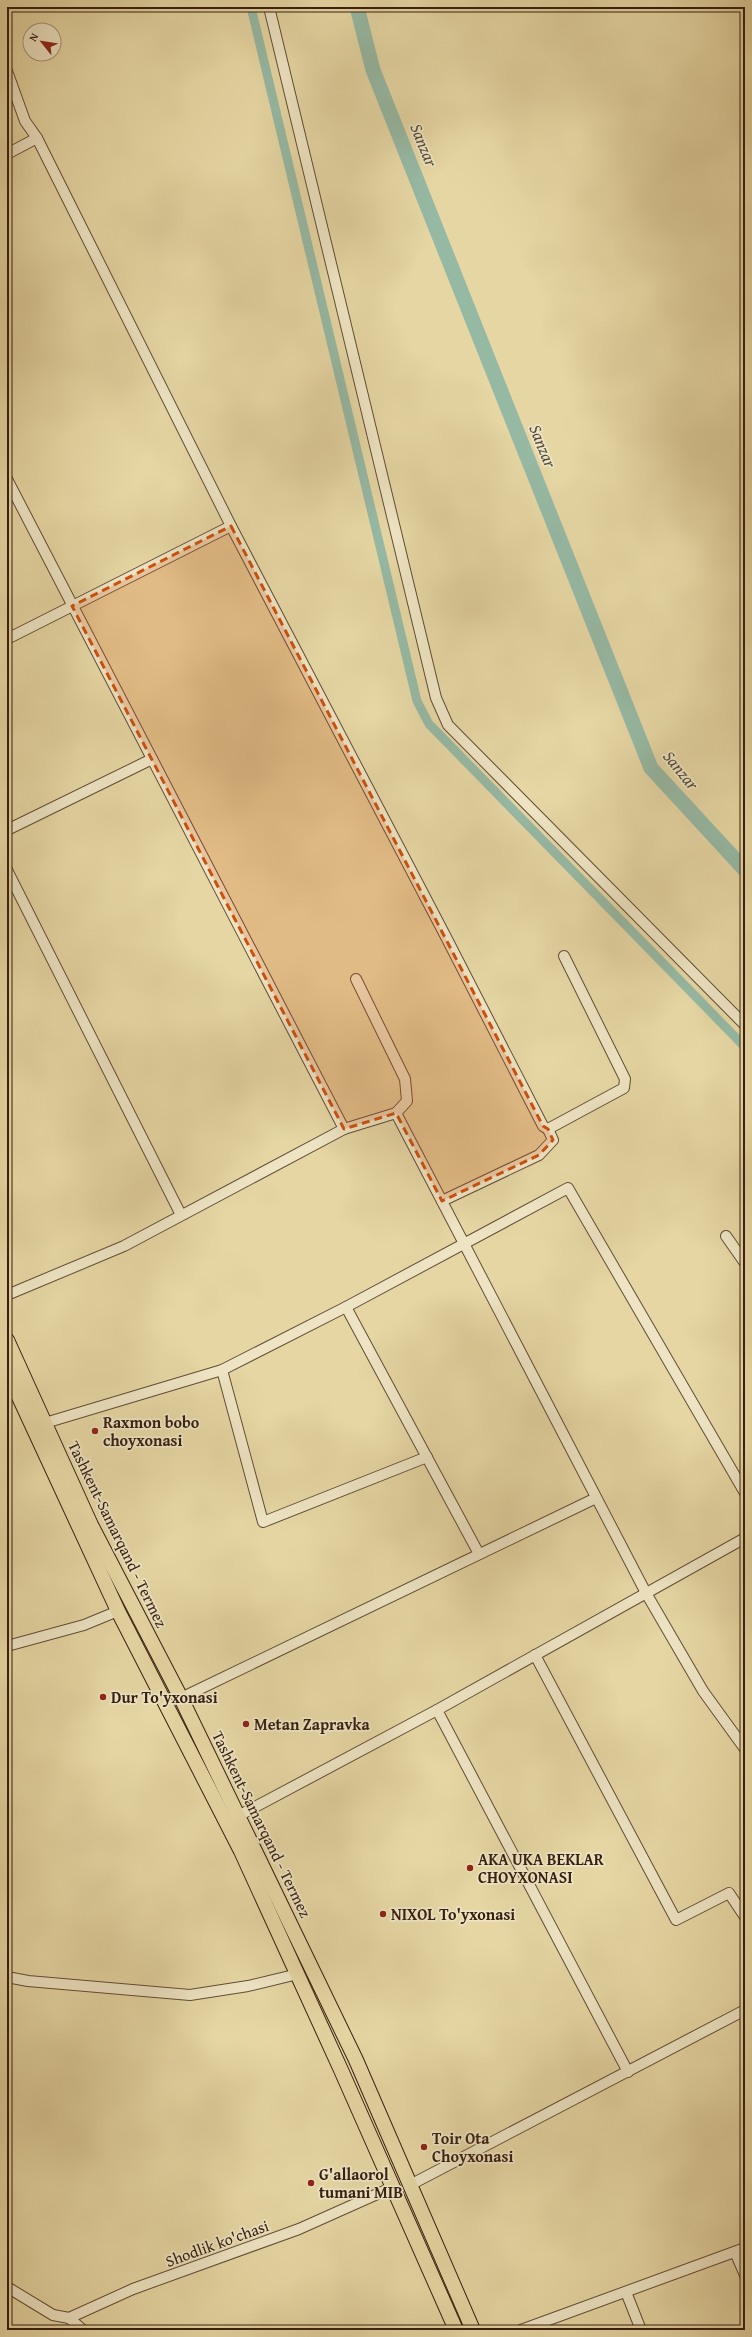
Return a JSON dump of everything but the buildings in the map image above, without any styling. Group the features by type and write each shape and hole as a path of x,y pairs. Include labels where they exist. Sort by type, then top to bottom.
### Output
{"highway":[{"name":"Tashkent-Samarqand - Termez","path":"7,1340 91,1525 182,1698 240,1815 356,2060 473,2330"},
{"name":"Tashkent-Samarqand - Termez","path":"7,1371 118,1611 241,1851 298,1974 393,2187 454,2329"},
{"path":"437,2289 449,2297 456,2290"}],"street":[{"path":"269,7 436,698 448,725 745,1025"},
{"path":"7,71 24,121 37,138 231,526 446,937 542,1126 548,1129 553,1140 539,1155 442,1201"},
{"path":"7,154 37,138"},
{"path":"7,479 344,1129"},
{"path":"7,639 231,526"},
{"path":"7,830 152,759"},
{"path":"7,870 181,1215"},
{"path":"548,1129 624,1088 626,1080 564,956"},
{"path":"7,1295 124,1246 344,1129 396,1113 407,1101 405,1079 356,979"},
{"path":"396,1113 646,1593 703,1691 745,1749"},
{"path":"45,1423 222,1370 346,1307 568,1188 745,1493"},
{"path":"726,1236 745,1264"},
{"path":"346,1307 479,1554"},
{"path":"222,1370 263,1522 427,1457"},
{"path":"182,1698 596,1498"},
{"path":"240,1815 437,1710 745,1538"},
{"path":"7,1646 84,1625 118,1611"},
{"path":"535,1655 676,1920 729,1893 745,1917"},
{"path":"437,1710 628,2072"},
{"path":"7,1977 28,1981 190,1995 248,1986 298,1974"},
{"path":"410,2185 745,2010"},
{"name":"Shodlik ko'chasi","path":"69,2318 133,2289 299,2229 393,2187"},
{"path":"521,2330 740,2250 745,2275"},
{"path":"7,2287 53,2314 69,2318 83,2330"},
{"path":"626,2292 641,2330"}],"highlighted area":[{"path":"231,526 543,1126 548,1129 553,1140 539,1155 442,1201 396,1113 344,1129 72,606"}],"waterway":[{"path":"251,7 417,701 429,724 745,1047"},
{"name":"Sanzar","path":"357,7 373,70 651,768 745,870"}],"place":[{"name":"Raxmon bobo choyxonasi","path":"95,1431"},
{"name":"Dur To'yxonasi","path":"103,1697"},
{"name":"Metan Zapravka","path":"246,1724"},
{"name":"AKA UKA BEKLAR CHOYXONASI","path":"470,1868"},
{"name":"NIXOL To'yxonasi","path":"383,1914"},
{"name":"Toir Ota Choyxonasi","path":"424,2147"},
{"name":"G'allaorol tumani MIB","path":"311,2183"}]}
